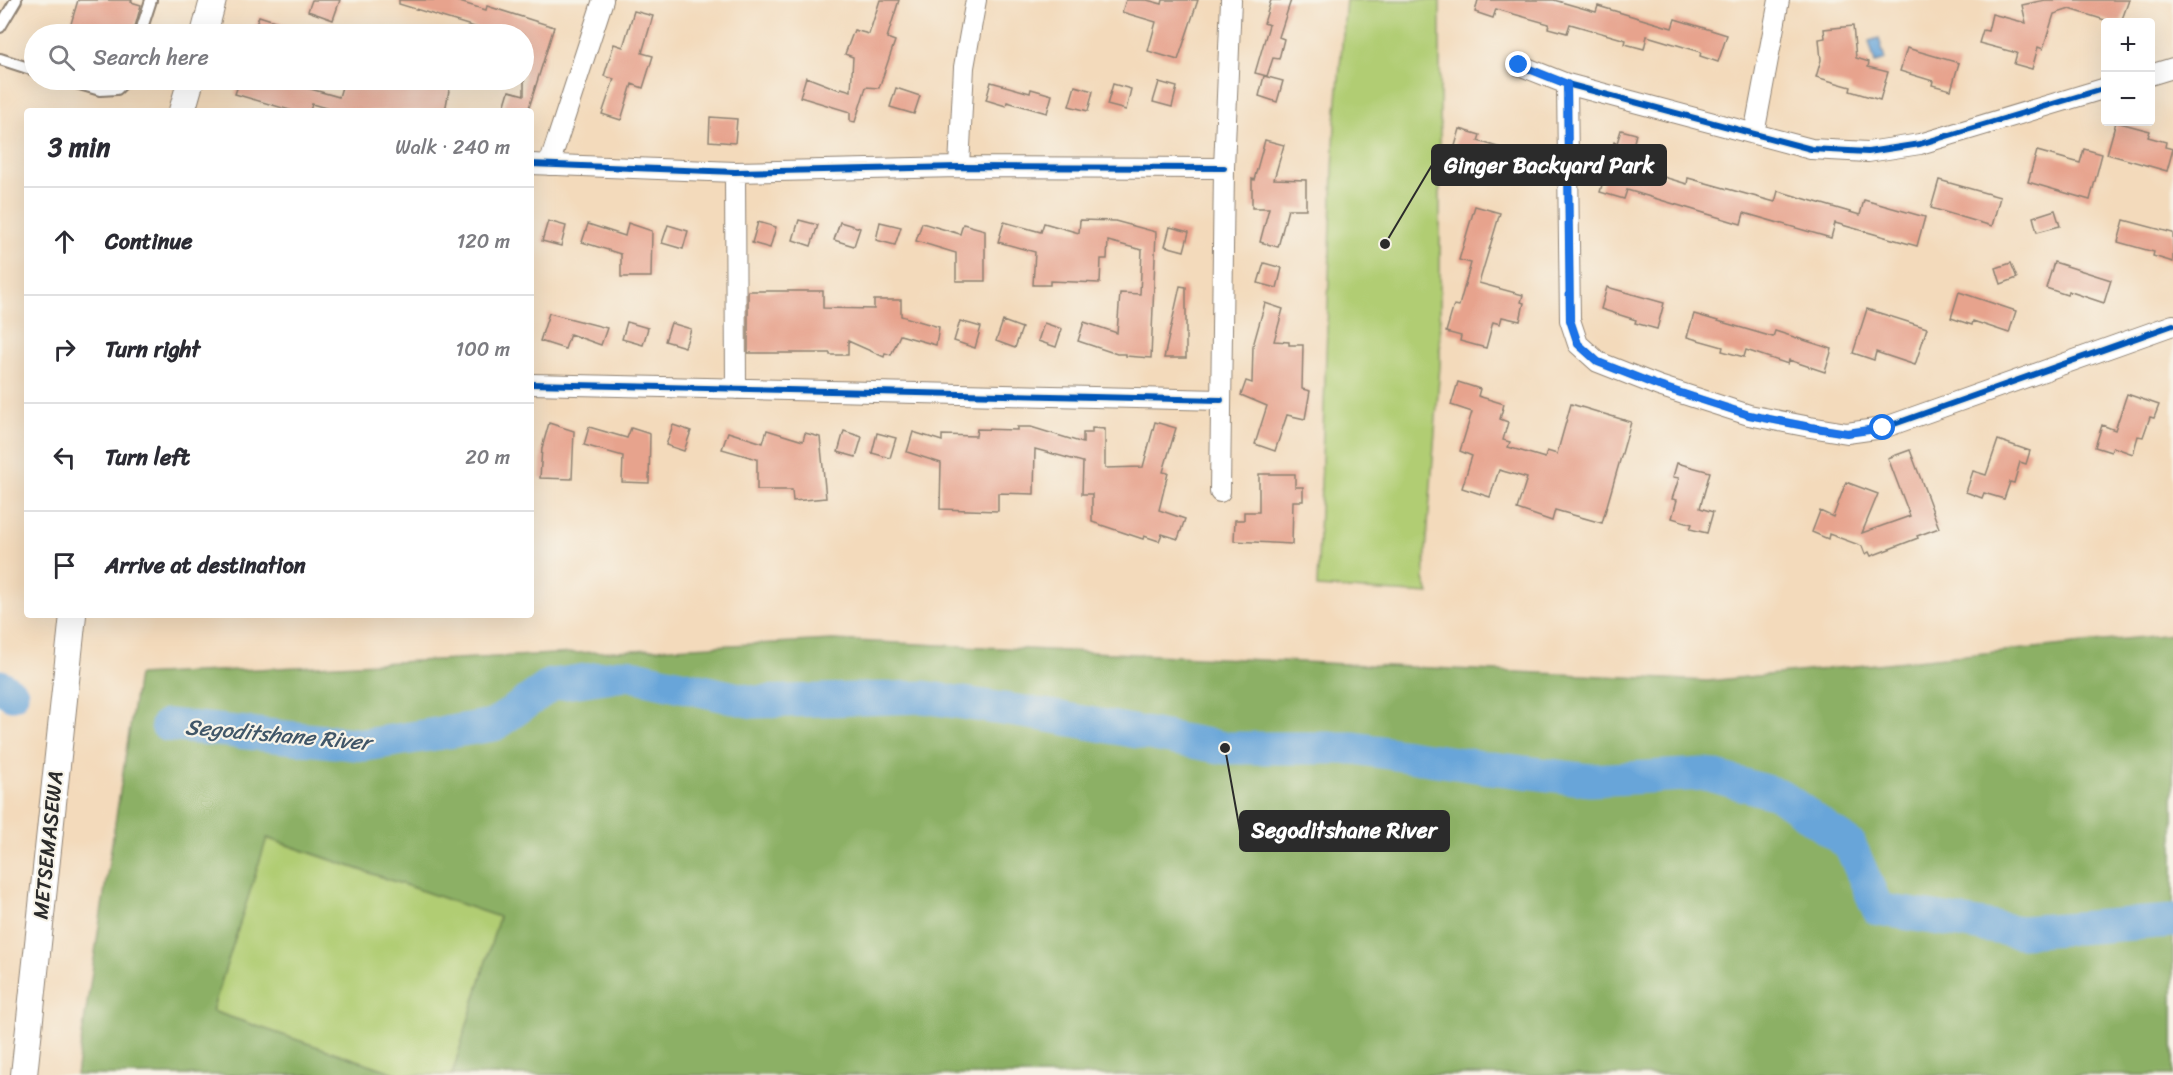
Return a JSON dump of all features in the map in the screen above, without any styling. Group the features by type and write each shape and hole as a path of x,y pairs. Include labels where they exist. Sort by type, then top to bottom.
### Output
{"street":[{"path":"207,24 213,0"},
{"path":"603,0 540,164 735,172 959,167 1224,168"},
{"path":"959,167 964,67 976,0"},
{"path":"1220,492 1224,168 1231,0"},
{"path":"1754,134 1779,0"},
{"path":"1519,65 1567,84 1811,149 1868,152 1920,144 2101,90"},
{"path":"2155,74 2172,70"},
{"path":"1567,84 1570,320 1578,344 1598,362 1624,374 1749,415 1847,433 1883,428 2173,325"},
{"path":"183,108 188,90"},
{"path":"735,172 736,388"},
{"path":"534,384 1221,400"},
{"name":"METSEMASEWA","path":"24,1075 73,618"}],"lane":[{"path":"0,27 16,0"},
{"path":"144,24 151,0"},
{"path":"0,59 24,67"}],"green space":[{"path":"1346,0 1440,0 1440,365 1424,579 1429,594 1317,587 1335,122"},
{"path":"2173,634 2173,1075 452,1075 499,917 267,838 212,1011 401,1075 76,1075 138,675 833,640 1708,681"},
{"path":"266,838 500,917 452,1075 401,1075 212,1011"}],"water":[{"path":"1879,38 1885,60 1875,63 1869,41"}],"building":[{"path":"78,0 132,0 131,2 141,5 136,24 71,24"},
{"path":"312,0 340,0 333,20 308,11"},
{"path":"399,0 453,0 486,10 487,6 554,27 529,108 504,108 509,91 524,95 524,90 534,90 534,24 465,24 399,4"},
{"path":"880,0 899,0 887,38 895,41 879,88 866,87 855,122 850,121 850,112 800,97 806,77 840,90 841,88 851,91 853,57 845,54 854,30 869,34"},
{"path":"1126,0 1147,0 1162,4 1163,0 1198,0 1178,60 1148,51 1156,22 1122,12"},
{"path":"1271,0 1291,0 1279,37 1284,39 1279,59 1273,58 1267,76 1255,73 1269,25 1264,23"},
{"path":"1478,0 1554,0 1596,12 1598,6 1672,28 1675,19 1727,35 1718,62 1700,56 1701,52 1647,36 1644,49 1625,44 1626,40 1570,24 1567,33 1548,28 1549,24 1496,9 1493,18 1475,12"},
{"path":"2045,0 2129,0 2122,18 2101,19 2070,9 2054,14 2043,49 2038,47 2032,69 2014,64 2017,53 1979,43 1983,30 1988,31 1992,14 2026,23 2022,5"},
{"path":"634,11 653,16 642,53 653,56 643,88 632,84 621,120 602,114 614,79 604,76 614,44 623,47"},
{"path":"259,16 284,24 256,24"},
{"path":"1853,26 1856,58 1869,62 1868,67 1888,72 1880,100 1850,91 1851,87 1816,77 1821,60 1819,39 1825,38 1824,29"},
{"path":"1907,48 1959,63 1951,90 1932,85 1933,81 1900,71"},
{"path":"1264,76 1283,81 1277,102 1259,96"},
{"path":"991,82 1030,93 1031,89 1052,95 1047,113 1007,102 1006,106 986,100"},
{"path":"1159,82 1177,87 1172,107 1153,102"},
{"path":"1113,84 1131,89 1126,110 1107,105"},
{"path":"1075,86 1093,91 1088,111 1069,106"},
{"path":"896,88 920,96 914,114 890,107"},
{"path":"236,90 314,90 339,97 341,90 449,90 446,108 326,108 312,104 311,108 283,108 235,94"},
{"path":"710,117 737,119 735,143 709,141"},
{"path":"2115,126 2131,126 2150,131 2148,137 2166,142 2165,147 2173,149 2167,171 2107,154"},
{"path":"1460,129 1480,135 1478,141 1514,152 1507,173 1452,156"},
{"path":"1621,130 1636,134 1630,158 1637,160 1634,168 1687,184 1688,178 1775,202 1778,191 1860,215 1864,200 1925,217 1917,246 1835,223 1831,238 1744,213 1741,224 1627,190 1624,199 1600,192 1614,142 1617,143"},
{"path":"1265,140 1284,145 1274,179 1306,180 1306,209 1288,209 1278,247 1260,242 1269,208 1252,208 1252,179 1254,180"},
{"path":"2084,149 2102,154 2090,200 2028,182 2037,151 2080,163"},
{"path":"1939,180 2000,197 1992,226 1931,208"},
{"path":"1475,206 1500,213 1479,283 1523,295 1521,302 1524,303 1520,321 1502,317 1500,324 1493,322 1486,348 1460,341 1461,336 1446,332 1454,305 1459,306 1471,263 1459,260"},
{"path":"2055,210 2060,226 2037,232 2033,217"},
{"path":"799,220 818,225 811,246 793,240"},
{"path":"1080,220 1115,221 1156,232 1151,358 1117,354 1078,341 1084,322 1117,333 1120,293 1140,294 1142,250 1108,241 1107,259 1101,259 1100,283 1050,281 1050,285 1033,285 1035,252 998,242 1004,222 1041,232 1044,223 1079,233"},
{"path":"2124,220 2173,233 2173,262 2153,256 2154,252 2118,242"},
{"path":"548,221 566,226 561,246 542,241"},
{"path":"758,222 776,227 770,248 752,243"},
{"path":"840,222 860,228 854,246 834,240"},
{"path":"880,222 901,227 895,245 876,240"},
{"path":"628,223 652,231 651,277 621,277 621,254 582,242 588,224 625,236"},
{"path":"922,223 960,234 963,224 985,230 985,281 956,281 956,253 916,241"},
{"path":"668,225 688,231 683,249 662,243"},
{"path":"1170,227 1189,232 1184,251 1165,246"},
{"path":"2054,262 2111,280 2104,303 2068,291 2067,295 2046,288"},
{"path":"1264,263 1282,268 1277,288 1258,283"},
{"path":"2011,263 2017,278 2001,284 1996,268"},
{"path":"1180,286 1186,287 1186,358 1164,358"},
{"path":"1607,287 1664,303 1657,329 1601,309"},
{"path":"748,291 823,291 823,308 874,309 874,300 901,300 901,316 939,327 936,345 900,335 891,355 885,353 884,357 848,341 848,355 748,353"},
{"path":"1959,292 2016,311 2009,333 1973,321 1972,325 1951,318"},
{"path":"1265,303 1283,309 1274,341 1289,342 1289,345 1303,345 1302,389 1310,391 1305,419 1287,415 1275,451 1255,444 1267,406 1241,395 1246,381 1252,383 1253,346"},
{"path":"1867,309 1927,328 1915,365 1876,352 1874,360 1853,353"},
{"path":"549,313 607,328 601,345 570,334 565,349 540,341"},
{"path":"1694,314 1773,337 1775,331 1832,349 1825,372 1789,360 1788,364 1746,350 1744,357 1722,351 1723,347 1687,337"},
{"path":"960,321 981,327 975,348 954,341"},
{"path":"1003,321 1022,328 1015,348 996,341"},
{"path":"627,322 648,328 643,345 622,339"},
{"path":"671,323 691,329 685,347 665,341"},
{"path":"1044,323 1062,329 1056,347 1038,341"},
{"path":"1458,382 1480,389 1478,396 1504,404 1500,419 1508,422 1503,440 1510,442 1508,447 1545,458 1547,451 1557,454 1571,404 1631,422 1602,523 1555,510 1552,521 1517,509 1527,478 1499,470 1490,497 1462,488 1472,456 1460,451 1472,412 1451,405"},
{"path":"2127,394 2159,405 2154,418 2150,417 2143,437 2138,436 2133,454 2113,447 2111,452 2095,447 2102,425 2115,430"},
{"path":"1155,422 1176,428 1163,472 1168,473 1159,510 1185,519 1178,539 1162,534 1159,541 1144,536 1143,539 1092,522 1092,494 1082,494 1083,462 1035,449 1034,494 998,493 998,511 940,509 941,463 907,452 913,432 942,441 942,435 976,436 977,429 1017,430 1017,427 1031,427 1083,443 1083,433 1092,433 1092,428 1105,429 1105,468 1143,467"},
{"path":"549,423 574,431 572,479 540,478 542,448"},
{"path":"673,425 691,431 684,451 666,445"},
{"path":"589,427 627,438 631,428 650,434 649,483 622,482 623,456 584,445"},
{"path":"767,430 803,441 805,433 820,437 826,498 793,501 792,490 757,490 757,459 722,449 728,432 763,443"},
{"path":"844,431 862,437 856,457 838,452"},
{"path":"877,433 896,438 890,458 872,453"},
{"path":"1998,440 2030,451 2026,464 2020,462 2014,483 2010,482 2004,499 1984,493 1982,498 1966,492 1973,471 1986,475"},
{"path":"1910,450 1939,528 1871,556 1869,552 1865,554 1862,546 1829,534 1828,539 1812,532 1820,511 1833,517 1846,482 1878,494 1862,533 1910,516 1888,458"},
{"path":"1677,463 1710,472 1700,508 1713,512 1707,533 1690,529 1692,524 1672,518 1677,500 1672,499 1679,478 1673,477"},
{"path":"1259,474 1295,474 1295,487 1303,487 1303,501 1293,501 1292,544 1234,541 1235,520 1244,520 1244,512 1259,512"}],"waterway":[{"name":"Segoditshane River","path":"167,725 365,745 494,725 551,685 627,674 753,702 924,697 1050,716 1225,748 1354,748 1590,780 1706,774 1780,795 1850,845 1878,909 2021,932 2173,921"},
{"name":"Segoditshane River","path":"0,686 12,694"}],"cycle path":[{"path":"1519,65 1567,84 1811,149 1868,152 1920,144 2101,90"},
{"path":"1567,84 1570,320 1578,344 1598,362 1659,386 1749,415 1847,433 1883,428 2173,325"},
{"path":"534,164 735,172 959,167 1224,168"},
{"path":"534,384 1221,400"}],"place":[{"name":"Ginger Backyard Park","path":"1385,244"},
{"name":"Segoditshane River","path":"1225,748"}],"route":[{"path":"1519,65 1567,84 1570,320 1578,344 1598,362 1624,374 1749,415 1847,433 1883,428"}]}
